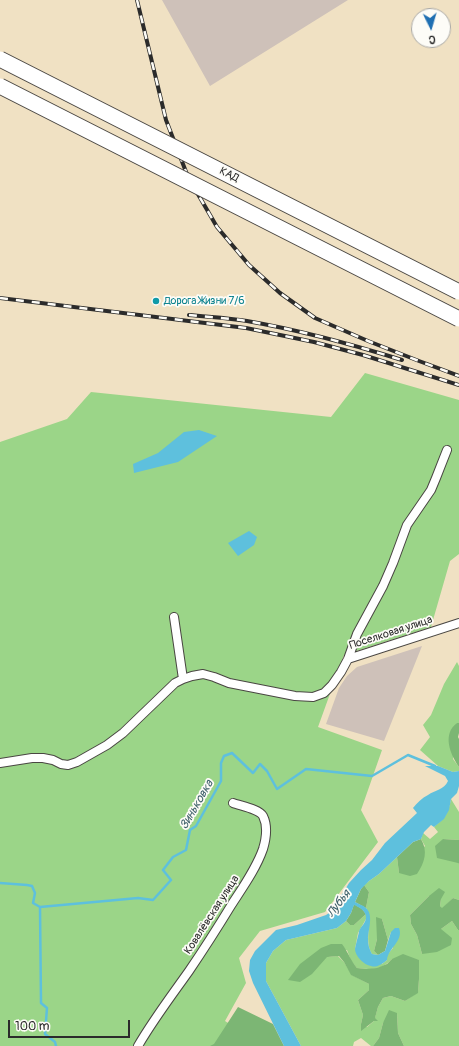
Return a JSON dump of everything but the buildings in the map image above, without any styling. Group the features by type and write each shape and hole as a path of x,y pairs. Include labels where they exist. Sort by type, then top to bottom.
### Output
{"highway":[{"name":"КАД","path":"0,59 459,292"},
{"path":"0,86 459,319"}],"street":[{"path":"348,659 358,634 388,574 407,525 430,490 447,450"},
{"path":"0,763 43,758 68,765 77,762 107,745 123,733 136,722 166,691 183,678 174,617"},
{"name":"Поселковая улица","path":"183,678 202,674 229,683 295,696 313,697 324,693 332,685 348,659 459,623"},
{"name":"Ковалёвская улица","path":"138,1046 222,920 250,876 263,850 266,835 265,823 262,815 252,809 233,803"}],"shaded area":[{"path":"162,0 348,0 210,86"},
{"path":"422,646 384,741 326,724 339,688 347,676 357,667"}],"green space":[{"path":"365,373 459,400 459,554 450,561 431,627 344,655 318,727 382,750 361,810 378,842 325,912 260,931 239,958 246,983 225,1021 264,1046 0,1046 0,442 67,419 91,392 331,417"},
{"path":"457,662 459,666 459,723 457,723 453,759 459,767 459,771 453,772 438,766 420,750 430,737 423,725 431,715 444,684"},
{"path":"459,723 459,767 450,750 449,744 450,733 452,728"},
{"path":"451,799 459,812 459,840 443,839 459,864 459,900 453,898 442,909 440,906 441,899 429,896 410,915 411,924 417,935 422,954 441,929 452,921 459,930 459,1046 404,1046 398,1033 397,1013 383,1023 379,1038 373,1046 361,1038 354,1042 353,1046 301,1046 266,981 266,963 273,951 286,940 337,928 346,921 350,925 354,925 366,914 366,919 358,933 355,949 382,964 387,960 387,955 393,948 391,932 388,940 382,919 377,931 374,951 378,955 372,954 369,948 369,918 366,908 369,892 364,885 379,874 397,857 399,873 425,846 421,839 423,833 430,839 438,832 434,827 446,815","holes":["347,950 351,961 357,968 372,969 380,967 392,959 419,960 418,992 405,1001 391,996 383,998 378,1007 374,1021 367,1027 361,1024 363,1015 358,1000 369,990 369,984 352,975 344,962 338,956 327,957"]},
{"path":"421,839 425,856 417,874 410,876 399,873 397,857 413,842"},
{"path":"443,839 459,840 459,864 437,858 435,846"},
{"path":"364,885 369,892 366,908 355,902"},
{"path":"439,888 445,892 441,899 440,906 442,908 453,898 459,900 459,930 452,921 441,929 452,938 451,945 437,952 422,954 417,935 411,924 410,915"},
{"path":"354,904 362,909 366,914 354,925 350,925 346,921"},
{"path":"376,917 382,919 388,940 385,951 378,955 374,951 377,939"},
{"path":"331,944 342,944 357,968 377,968 387,964 392,959 403,954 419,960 418,993 405,1001 391,996 383,998 378,1007 375,1018 378,1021 374,1021 361,1031 363,1015 358,1000 369,990 369,984 351,975 339,956 327,957 312,974 300,982 288,980 300,964 321,948"},
{"path":"238,1007 273,1024 284,1046 210,1046 214,1044"},
{"path":"389,1010 397,1013 398,1033 404,1046 373,1046 379,1038 383,1023"}],"water":[{"path":"199,430 217,436 178,462 134,473 133,464 158,453 184,432"},
{"path":"249,531 257,537 254,545 238,556 228,543"},
{"name":"Лубья","path":"425,766 438,766 453,772 459,771 459,786 457,793 451,799 449,810 444,819 434,827 431,825 424,832 421,839 413,842 379,874 369,881 361,889 355,902 365,907 370,915 368,941 372,954 378,955 385,951 391,932 395,928 399,928 400,933 398,941 390,952 387,960 381,964 373,966 363,962 358,957 355,949 359,931 365,921 366,915 362,910 354,905 346,921 337,928 286,940 273,951 266,963 266,981 301,1046 284,1046 253,983 249,971 250,960 255,951 276,930 297,925 326,915 332,911 349,883 372,860 385,843 417,813 413,808 416,804 431,793 442,788 448,781 445,776"}],"waterway":[{"name":"Зиньковка","path":"0,883 32,886 35,893 33,903 40,907 138,898 153,900 171,880 163,870 173,857 186,850 190,830 196,826 221,781 221,763 224,756 232,753 253,773 260,764 267,771 277,789 306,769 372,776 408,755 435,766"},
{"path":"40,907 41,1003 47,1008 45,1034 55,1042 56,1046"}],"railway":[{"path":"137,0 166,120 188,177 217,227 249,265 280,293 315,318 368,341 459,376"},
{"path":"0,298 246,328 314,342 363,355 459,385"},
{"path":"189,315 240,320 305,333 402,360"}],"place":[{"name":"Дорога Жизни 7/6","path":"156,301"}]}
